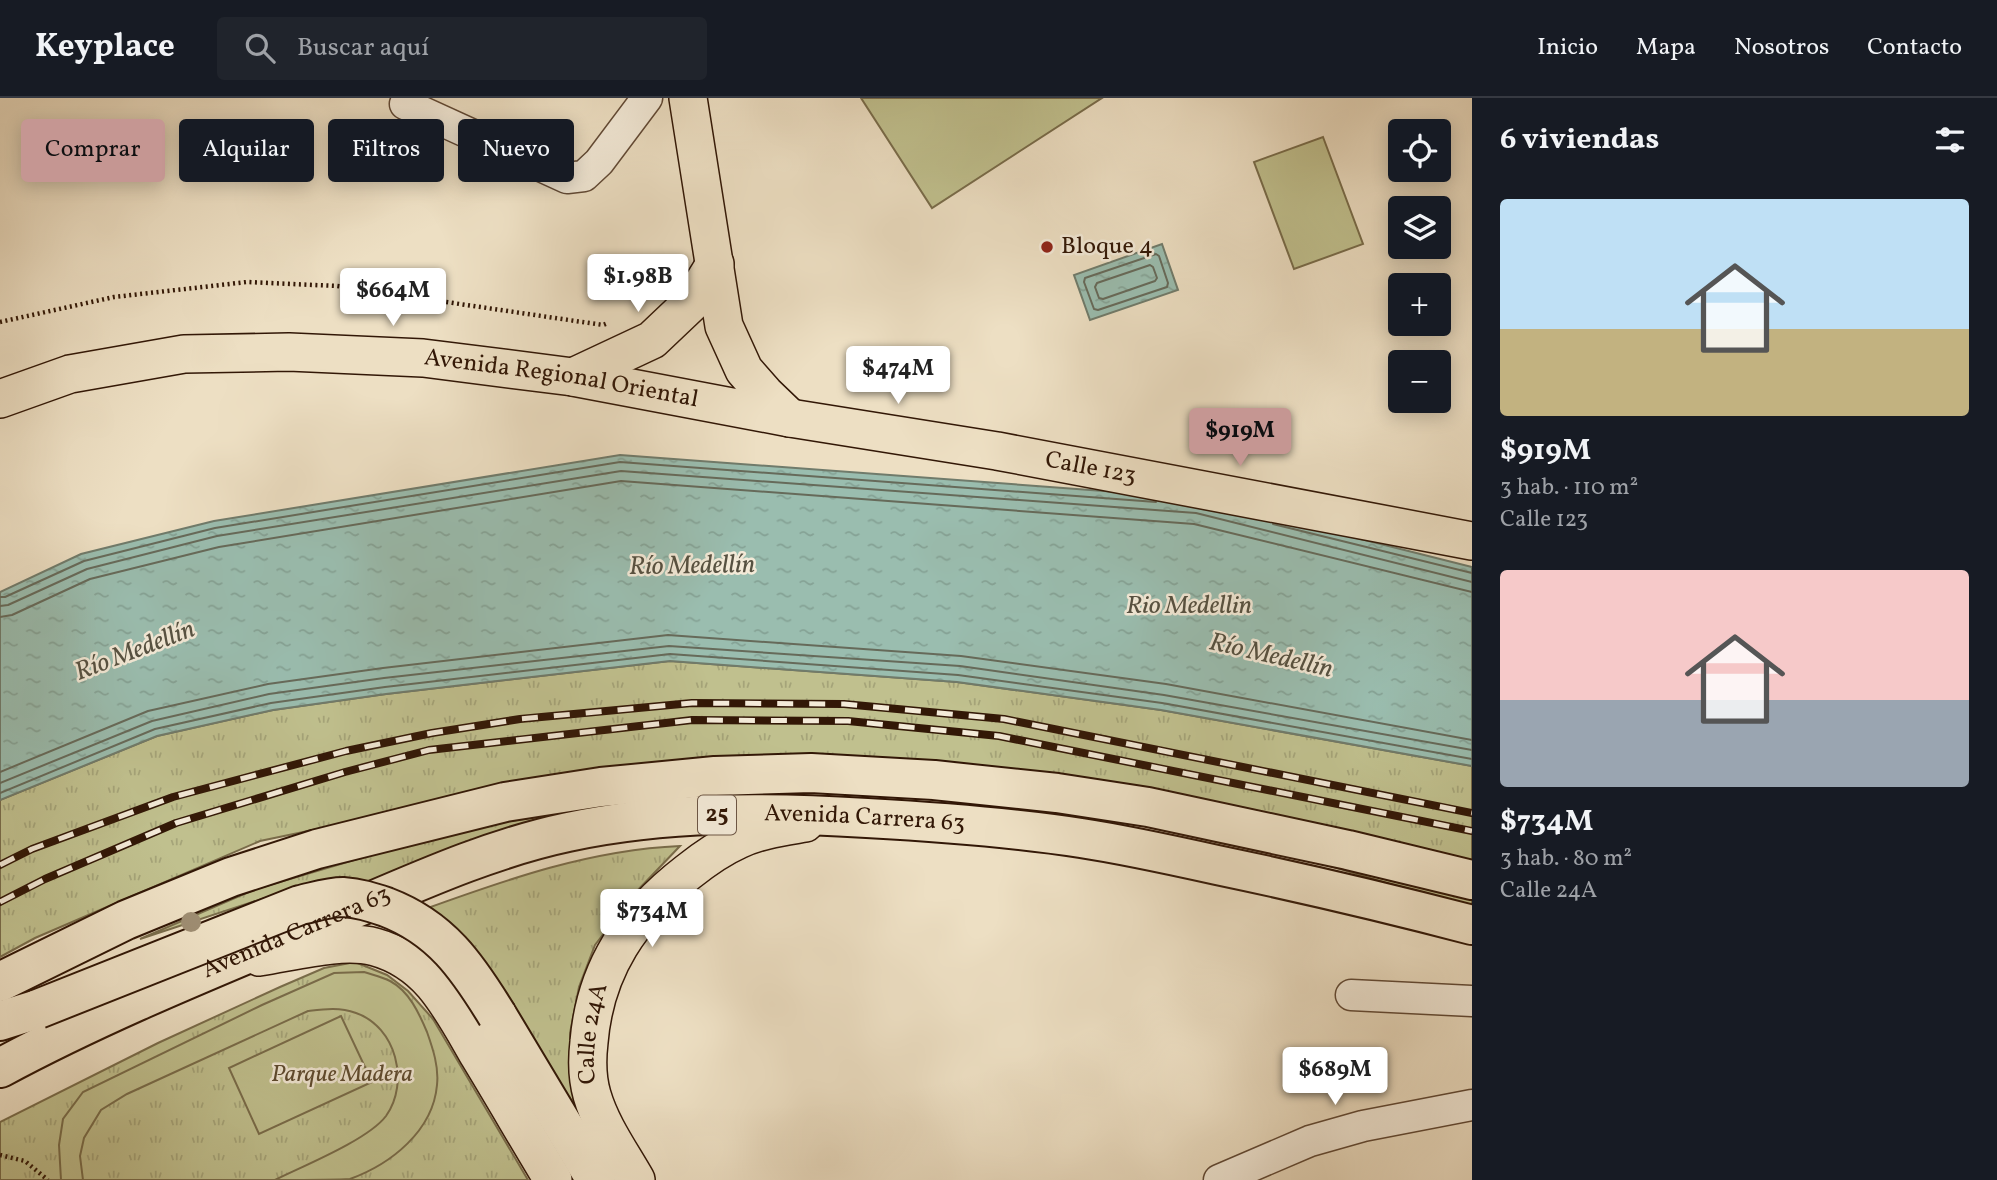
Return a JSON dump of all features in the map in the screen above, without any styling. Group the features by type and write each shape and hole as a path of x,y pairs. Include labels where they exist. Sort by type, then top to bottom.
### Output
{"highway":[{"name":"Avenida Carrera 63","path":"0,982 126,920 232,877 317,849 505,802 601,787 715,776 811,773 934,780 1057,793 1148,807 1472,880"},
{"name":"Avenida Carrera 63","path":"0,1068 125,1007 230,961 499,851 567,832 690,816 760,814 923,821 1082,838 1367,898 1472,925"},
{"path":"0,1021 38,1009 300,905 340,897 363,899 424,926 448,945 497,1014 596,1180"}],"main road":[{"path":"688,98 724,326 744,370 790,418"},
{"path":"573,377 652,340 691,303 715,264"},
{"name":"Avenida Regional Oriental","path":"0,399 71,374 184,354 289,352 423,358 573,377 790,418"},
{"name":"Calle 123","path":"790,418 997,451 1472,541"},
{"name":"Calle 24A","path":"636,1180 603,1125 592,1093 587,1060 591,1018 600,984 620,944 639,917 663,891 704,860 738,840 772,829 848,817"},
{"path":"230,961 330,946 360,945 396,955 417,968 433,985 460,1023 553,1180"}],"street":[{"path":"405,104 568,178 584,176 599,162 647,98"},
{"path":"1351,995 1472,1001"},
{"path":"1219,1180 1310,1141 1363,1126 1472,1105"}],"path":[{"path":"0,322 114,297 247,282 337,286 603,325 616,321"},
{"path":"0,1156 24,1161 47,1180"}],"green space":[{"path":"861,98 1102,98 932,208"},
{"path":"1323,137 1363,244 1294,269 1254,162"},
{"path":"670,661 957,682 1161,710 1472,766 1472,861 1267,815 558,779 260,841 35,938 0,957 0,800 157,736 273,710"},
{"path":"581,810 439,855 371,884 313,882 140,939 256,889 459,829"},
{"path":"680,846 637,891 595,945 579,987 570,1033 575,1117 425,909 518,877 582,860 614,853"},
{"path":"1327,865 1472,898 1472,909"},
{"name":"Parque Madera","path":"355,962 387,975 408,991 433,1019 528,1180 0,1180 0,1122 158,1043 280,987 324,968"},
{"path":"364,972 390,981 408,997 427,1032 436,1065 437,1085 434,1102 427,1117 419,1131 394,1155 350,1179 275,1180 365,1134 386,1116 393,1102 398,1072 395,1057 381,1030 356,1013 326,1009 308,1011 127,1094 101,1110 84,1138 80,1156 83,1180 61,1180 59,1145 63,1119 83,1092 334,973"},
{"path":"341,1016 372,1082 259,1134 229,1068"}],"water":[{"path":"1162,244 1178,290 1090,320 1074,275"},
{"name":"Rio Medellin","path":"620,455 1198,498 1472,567 1472,766 1161,710 957,682 670,661 273,710 157,736 0,800 0,592 81,554 214,521"}],"railway":[{"path":"0,865 32,849 173,797 346,751 432,733 520,719 692,703 844,704 1004,719 1472,813"},
{"path":"0,902 45,879 176,823 345,772 429,750 692,720 848,721 999,736 1472,831"}],"place":[{"name":"Bloque 4","path":"1047,247"}],"water label":[{"name":"Río Medellín","path":"692,566"},
{"name":"Río Medellín","path":"135,651"},
{"name":"Río Medellín","path":"1271,656"}]}
